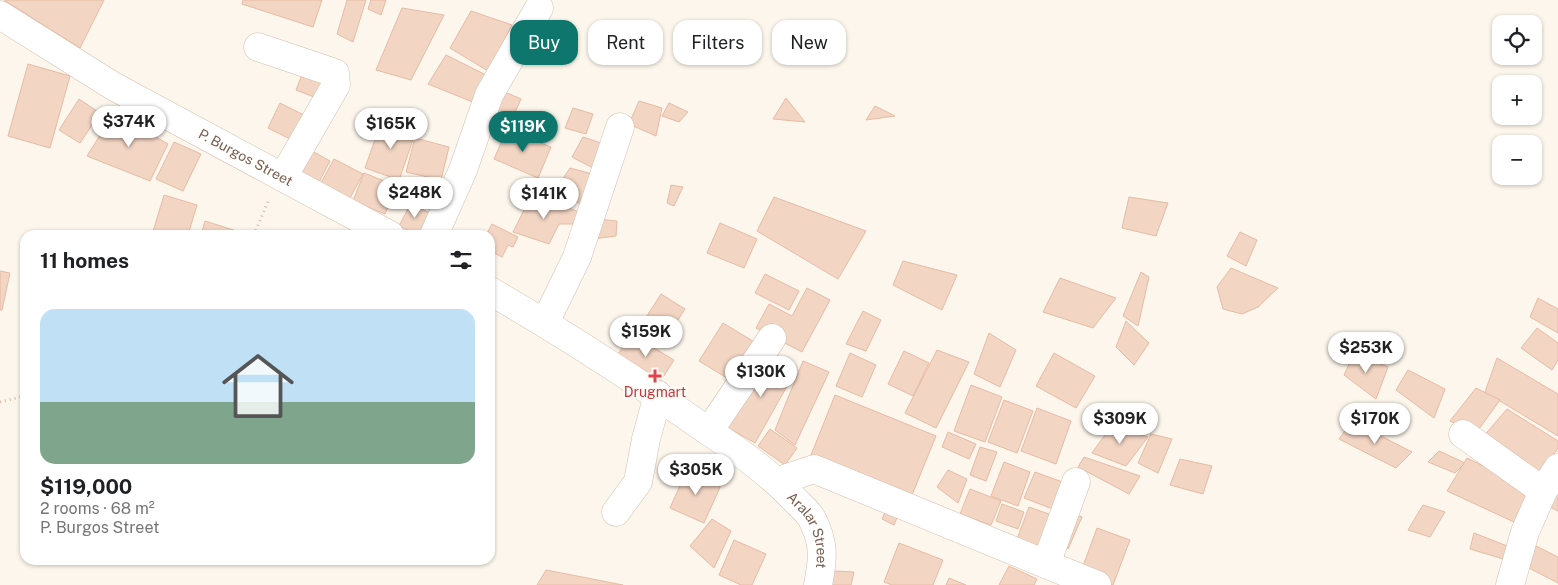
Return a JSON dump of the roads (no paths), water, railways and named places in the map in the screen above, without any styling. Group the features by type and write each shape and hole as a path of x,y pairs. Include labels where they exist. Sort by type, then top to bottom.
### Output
{"street":[{"path":"436,230 463,170 489,95 539,8"},
{"name":"P. Burgos Street","path":"0,15 113,86 381,230"},
{"path":"258,47 335,72 336,85 282,176"},
{"path":"545,323 577,257 620,128"},
{"path":"495,294 545,323 658,396 732,446 778,481 814,469 1097,585"},
{"path":"709,431 772,338"},
{"path":"616,512 638,482 646,439 658,396"},
{"path":"1463,434 1543,491"},
{"path":"1510,585 1525,532 1543,491 1558,468"},
{"name":"Aralar Street","path":"778,481 812,517 823,549 818,585"},
{"path":"1046,564 1076,482"}],"place":[{"name":"Drugmart","path":"655,376"}]}
